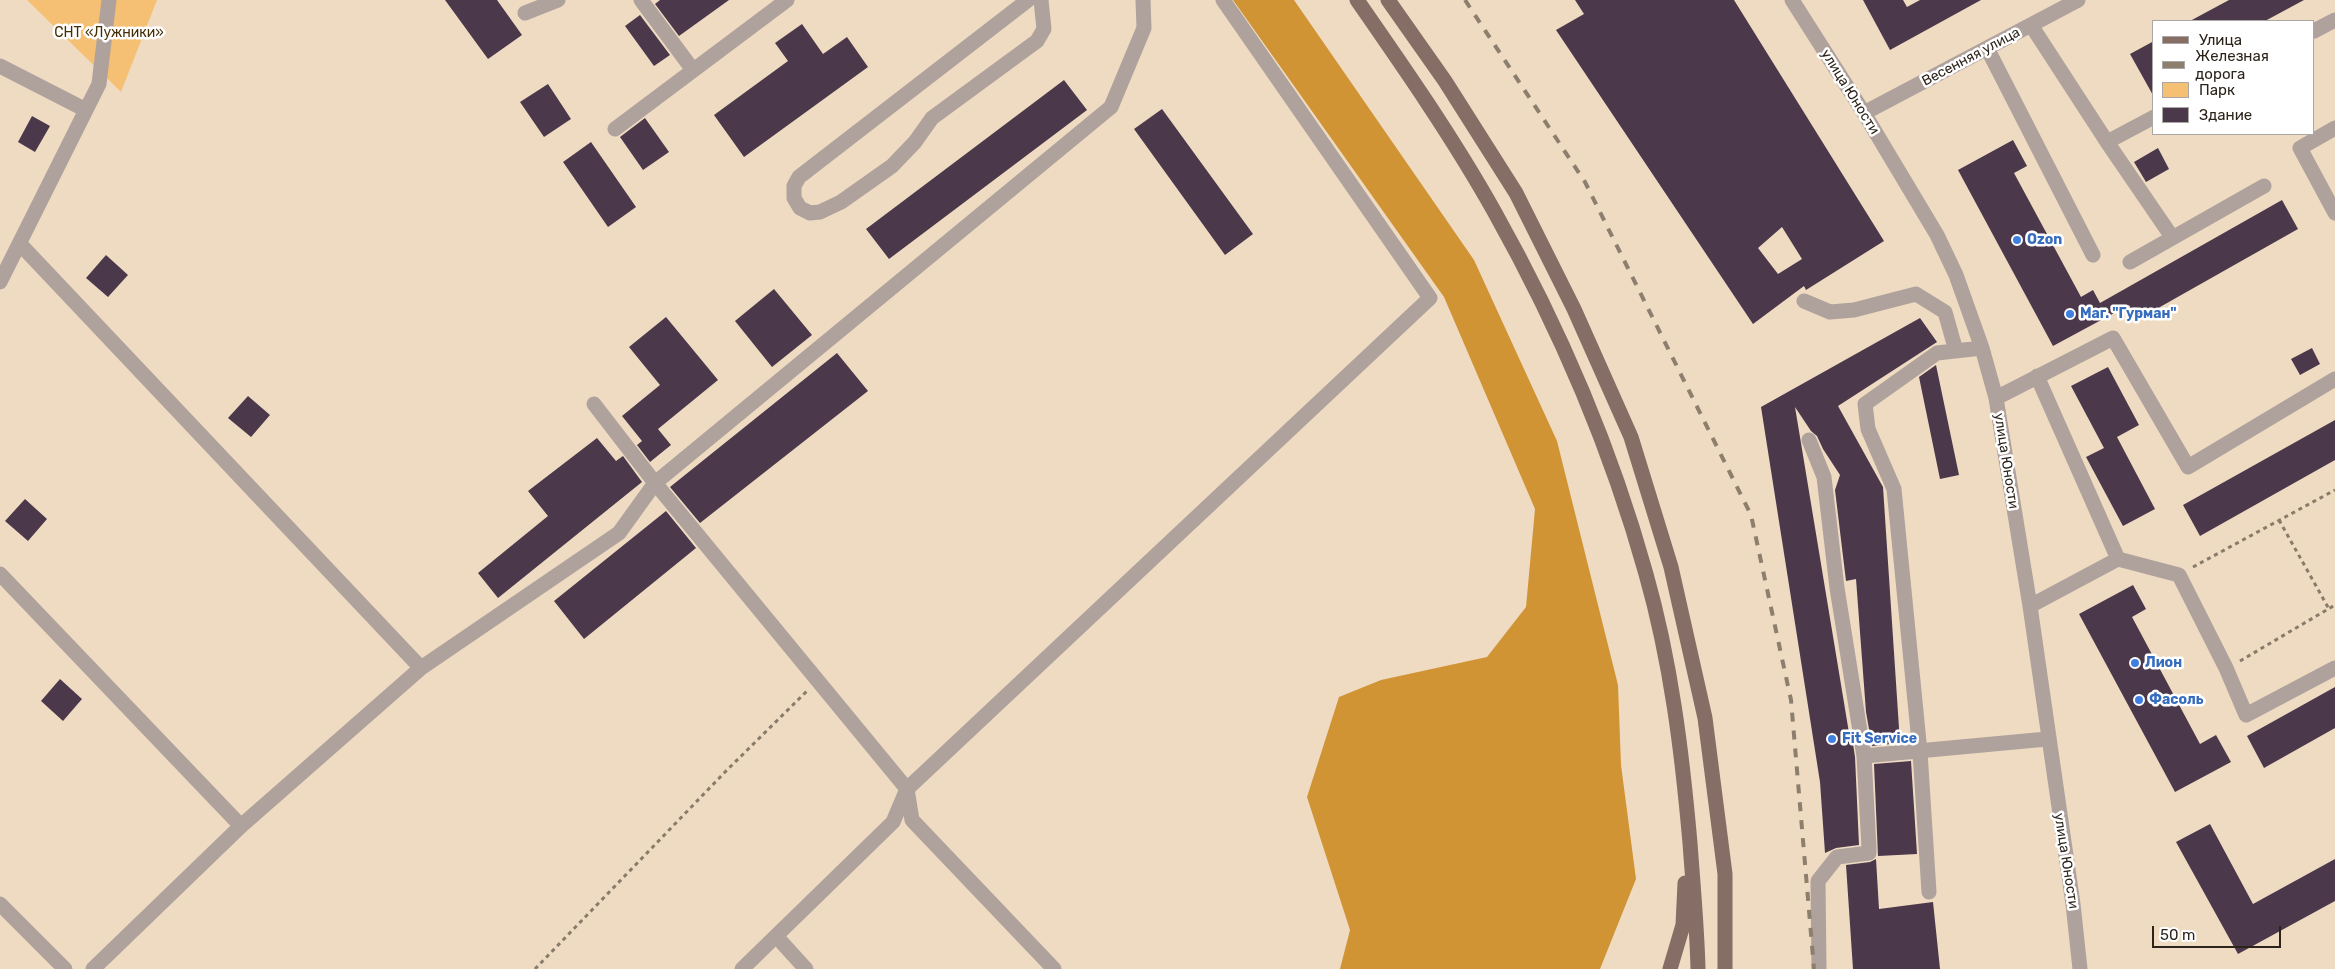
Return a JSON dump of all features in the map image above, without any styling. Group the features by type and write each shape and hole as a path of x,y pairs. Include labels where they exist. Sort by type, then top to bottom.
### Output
{"main road":[{"path":"1356,0 1420,89 1494,211 1552,324 1604,444 1651,594 1676,711 1688,826 1698,969"},
{"path":"1388,0 1445,81 1516,193 1574,309 1631,437 1671,568 1705,718 1725,874 1725,969"},
{"path":"1670,969 1683,925 1688,826"}],"street":[{"path":"0,282 99,84 109,0"},
{"path":"525,13 558,0"},
{"path":"641,0 693,70"},
{"path":"615,129 787,0"},
{"path":"1028,0 799,177 794,186 794,198 800,208 810,213 841,202 892,166 915,142 932,118 1037,41 1044,29 1041,0"},
{"path":"98,968 241,826 422,668 619,533 655,483 1111,107 1144,28 1143,0"},
{"path":"742,969 893,822 908,789 1430,298 1223,0"},
{"name":"улица Юности","path":"1792,0 1864,113 1937,235 1956,275 1982,348 1996,398 2030,606 2047,739 2073,904 2080,969"},
{"name":"Весенняя улица","path":"1864,113 2078,0"},
{"path":"2315,30 2335,20"},
{"path":"2031,25 2106,142 2172,237"},
{"path":"1987,48 2093,255"},
{"path":"0,66 86,110"},
{"path":"2106,142 2152,118"},
{"path":"2335,128 2300,148 2335,213"},
{"path":"2130,262 2264,186"},
{"path":"20,244 422,668"},
{"path":"1804,301 1830,312 1854,310 1916,294 1944,312 1956,350"},
{"path":"1996,398 2113,338 2188,467 2335,379"},
{"path":"1929,892 1920,752 1894,489 1868,429 1864,404 1937,353 1982,348"},
{"path":"2037,376 2118,559"},
{"path":"594,404 655,483 908,789 912,820 1054,969"},
{"path":"1810,440 1824,477 1837,588 1864,756 1869,853 1837,857 1818,881 1819,969"},
{"path":"2030,606 2118,559 2179,575 2226,668 2246,715 2335,668"},
{"path":"0,574 241,826"},
{"path":"1864,756 2047,739"},
{"path":"0,904 65,969"},
{"path":"776,936 806,969"}],"path":[{"path":"2179,575 2335,490"},
{"path":"2279,520 2329,609"},
{"path":"2226,668 2335,606"},
{"path":"535,969 727,770 819,680"}],"green space":[{"name":"СНТ «Лужники»","path":"27,0 157,0 121,92"}],"shaded area":[{"path":"1233,0 1294,0 1474,260 1557,441 1618,685 1621,765 1636,879 1600,969 1340,969 1350,930 1307,797 1339,697 1381,680 1487,657 1526,607 1535,509 1444,297"}],"building":[{"path":"445,0 497,0 522,35 488,59"},
{"path":"660,0 729,0 679,36 655,4"},
{"path":"1575,0 1734,0 1884,241 1806,290 1804,286 1753,324 1556,30 1584,14","holes":["1782,227 1802,259 1778,274 1758,248"]},
{"path":"1863,0 1903,0 1907,7 1920,0 1981,0 1890,50"},
{"path":"2229,0 2304,0 2267,20 2192,20"},
{"path":"640,15 670,55 654,66 625,26"},
{"path":"802,24 823,54 847,37 868,67 744,157 714,115 788,61 775,43"},
{"path":"2152,42 2152,93 2130,54"},
{"path":"1064,80 1087,110 889,259 866,229"},
{"path":"548,84 571,119 544,137 520,102"},
{"path":"1162,109 1253,234 1225,255 1134,129"},
{"path":"32,116 50,126 35,152 18,142"},
{"path":"645,118 669,152 643,170 620,137"},
{"path":"2013,140 2027,166 2014,173 2081,297 2093,290 2100,303 2282,200 2298,229 2137,320 2129,305 2053,346 1958,170"},
{"path":"591,142 636,207 608,227 563,162"},
{"path":"2158,148 2169,169 2146,182 2134,162"},
{"path":"106,255 128,275 108,297 86,278"},
{"path":"774,289 812,335 772,367 735,321"},
{"path":"666,317 718,380 658,429 671,445 650,462 637,445 642,441 622,416 660,385 629,347"},
{"path":"1920,318 1937,342 1838,406 1883,487 1900,743 1872,746 1866,712 1856,579 1846,581 1835,490 1840,475 1817,436 1811,431 1795,407 1851,745 1853,744 1855,757 1859,845 1836,848 1825,853 1820,782 1761,407"},
{"path":"2312,348 2320,364 2300,375 2291,359"},
{"path":"837,353 868,391 700,523 670,487"},
{"path":"1936,365 1959,475 1940,479 1919,377"},
{"path":"2108,367 2139,425 2117,437 2155,509 2123,526 2086,457 2104,448 2071,386"},
{"path":"248,396 270,415 251,437 228,418"},
{"path":"2335,420 2335,460 2200,536 2183,505"},
{"path":"597,438 616,461 623,456 642,482 498,598 478,573 548,516 528,491"},
{"path":"25,499 47,519 28,541 5,521"},
{"path":"666,511 696,548 584,639 554,601"},
{"path":"2133,585 2146,609 2132,617 2200,744 2216,735 2231,762 2175,792 2079,614"},
{"path":"60,679 82,699 63,721 41,701"},
{"path":"2335,687 2335,728 2264,768 2247,736"},
{"path":"1911,761 1917,854 1878,856 1874,764"},
{"path":"2210,824 2253,904 2335,859 2335,901 2238,954 2176,842"},
{"path":"1876,859 1879,909 1933,902 1940,969 1853,969 1846,865 1870,862"}],"railway":[{"path":"1465,0 1585,182 1751,515 1791,700 1814,969"}],"place":[{"name":"Ozon","path":"2017,240"},
{"name":"Маг. \"Гурман\"","path":"2070,314"},
{"name":"Лион","path":"2135,663"},
{"name":"Фасоль","path":"2139,700"},
{"name":"Fit Service","path":"1832,739"}]}
